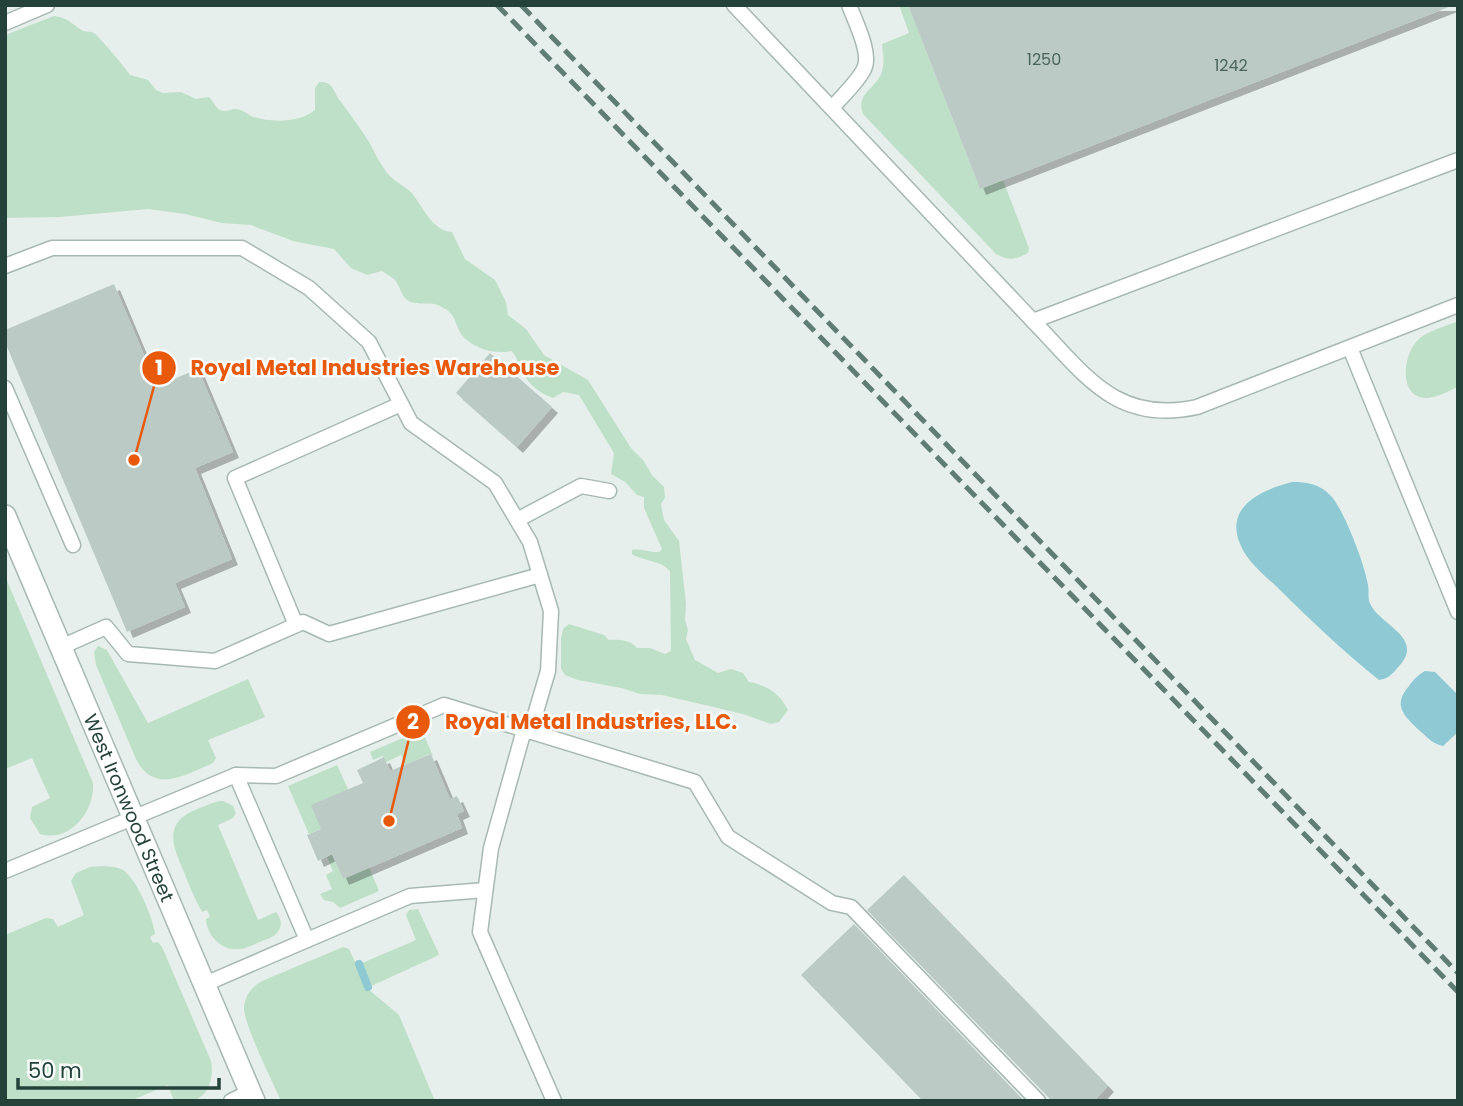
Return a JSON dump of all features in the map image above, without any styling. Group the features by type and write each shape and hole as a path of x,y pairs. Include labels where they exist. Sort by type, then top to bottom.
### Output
{"street":[{"name":"West Ironwood Street","path":"5,516 205,984 245,1098"}],"lane":[{"path":"5,23 47,5"},
{"path":"734,5 1091,381 1114,398 1135,408 1159,412 1197,407 1458,305"},
{"path":"832,108 865,68 863,42 849,5"},
{"path":"1033,321 1458,160"},
{"path":"5,266 52,248 243,248 309,288 369,342 411,423 495,484 530,542 551,611 548,671 491,848 480,932 554,1101"},
{"path":"1350,348 1458,611"},
{"path":"5,388 73,545"},
{"path":"296,625 235,478 401,404"},
{"path":"517,520 582,486 609,491"},
{"path":"61,647 106,627 128,654 215,661 303,622 329,634 540,575"},
{"path":"5,871 236,775 276,776 444,705 695,782 728,837 832,903 851,907 1038,1101"},
{"path":"236,775 307,940"},
{"path":"205,984 410,896 485,890"}],"green space":[{"path":"899,5 908,5 980,189 1003,180 1029,248 1028,253 1012,259 996,254 863,114 861,107 864,96 882,70 882,44 909,33"},
{"path":"54,16 66,19 83,31 94,33 130,75 148,80 156,90 163,93 181,92 196,99 209,97 222,111 238,109 266,120 301,117 315,110 315,88 319,82 328,83 389,175 411,193 434,224 452,232 465,259 495,280 506,302 508,315 526,329 544,355 588,380 631,448 664,487 665,498 661,504 664,520 679,541 688,630 686,639 695,660 718,673 731,669 743,673 749,682 772,691 788,710 779,722 771,724 743,714 662,695 640,694 578,680 565,675 561,669 561,639 563,629 569,624 604,635 609,640 628,642 637,648 650,648 665,654 671,651 670,572 663,565 632,554 632,550 659,552 662,549 644,508 644,497 637,495 625,482 611,474 614,453 579,395 563,392 553,398 542,393 525,377 511,351 491,351 477,347 465,339 454,318 444,308 410,301 404,297 397,282 382,271 367,275 351,268 334,249 293,241 251,225 222,223 148,209 60,217 5,218 5,35"},
{"path":"1458,321 1458,387 1434,397 1417,396 1407,383 1406,374 1413,346 1427,334"},
{"path":"5,576 93,783 93,793 85,813 79,822 62,834 40,834 30,818 32,807 50,798 32,758 5,769"},
{"path":"98,646 107,650 148,723 248,679 265,717 208,740 216,758 213,763 171,779 152,776 143,770 136,759 96,665 94,652"},
{"path":"419,731 423,733 433,756 430,754 405,765 401,755 386,762 383,756 373,760 370,752"},
{"path":"337,765 348,789 321,829 309,834 288,786"},
{"path":"223,801 233,806 236,813 233,818 218,825 258,920 276,912 281,922 274,936 241,949 222,945 209,931 206,919 210,917 207,910 202,912 197,902 180,862 173,836 179,821 186,815"},
{"path":"332,854 343,879 369,867 379,891 340,908 333,902 324,900 320,894 332,889 326,875 333,871 327,857"},
{"path":"90,867 123,870 144,899 155,934 150,937 153,943 158,942 162,947 211,1061 209,1085 198,1098 174,1101 168,1085 130,1101 5,1101 5,935 46,918 53,919 58,927 84,915 71,881 76,873"},
{"path":"418,909 439,954 369,987 360,964 416,940 406,915 409,910"},
{"path":"343,947 349,949 367,988 399,1015 435,1101 281,1101 248,1026 244,1007 247,995 262,981"}],"water":[{"path":"1292,482 1318,486 1336,503 1348,525 1363,565 1369,601 1380,617 1403,638 1407,646 1406,655 1400,665 1386,678 1379,680 1352,658 1256,568 1241,546 1237,521 1248,502 1268,490"},
{"path":"1425,671 1435,672 1458,695 1458,732 1443,746 1436,744 1414,726 1402,710 1401,699 1404,693 1414,679"}],"building":[{"path":"908,5 1454,5 980,189"},
{"path":"114,284 157,386 198,369 233,452 195,468 232,559 175,583 185,607 127,632 5,342 5,330"},
{"path":"490,353 552,407 517,447 456,393"},
{"path":"431,754 450,799 457,796 464,811 457,814 462,828 343,879 332,854 318,861 307,835 321,829 311,805 363,783 357,770 384,757 390,771"},
{"path":"904,875 1108,1086 1094,1101 1052,1101 867,910"},
{"path":"854,924 1024,1101 923,1101 801,975"}],"waterway":[{"path":"359,964 368,987"}],"railway":[{"path":"497,5 1458,992"},
{"path":"521,5 1458,973"}],"place":[{"name":"Royal Metal Industries Warehouse","path":"134,460"},
{"name":"Royal Metal Industries, LLC.","path":"389,821"}]}
